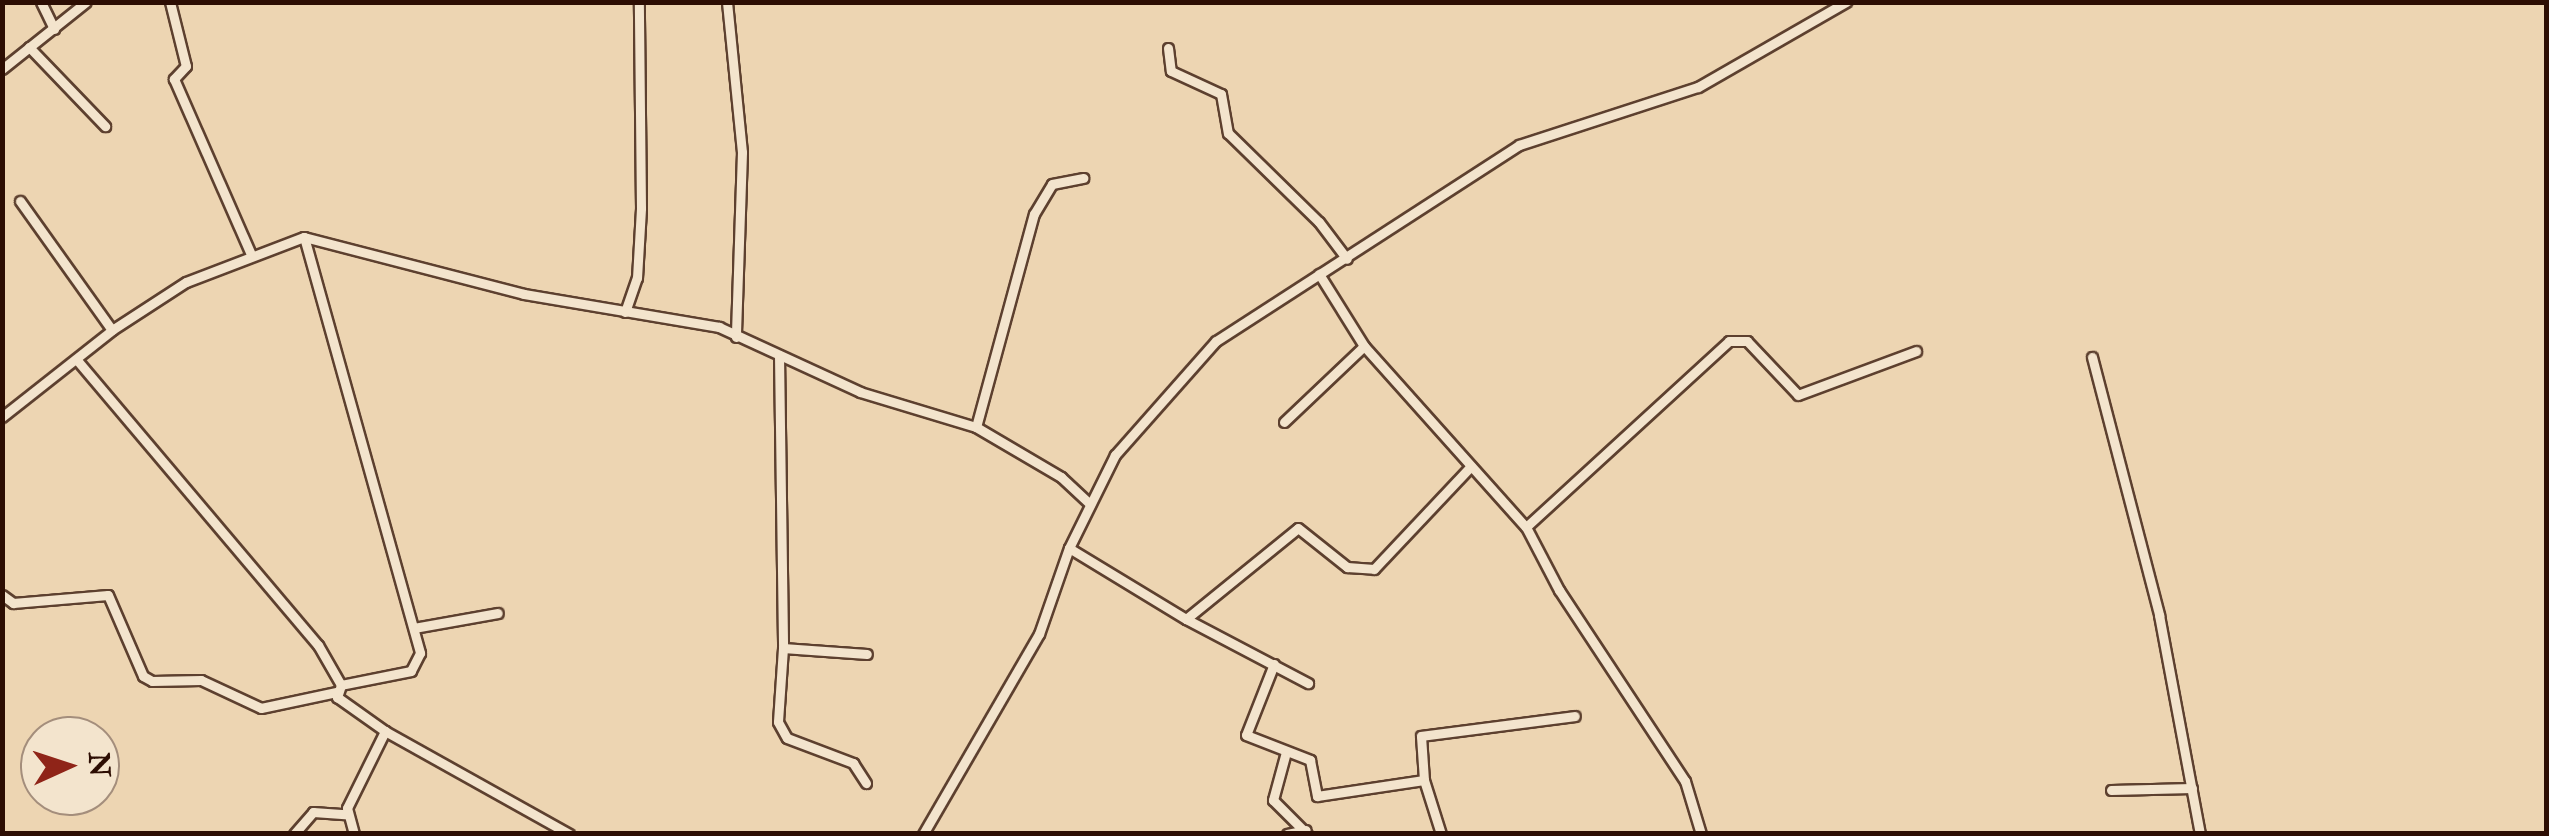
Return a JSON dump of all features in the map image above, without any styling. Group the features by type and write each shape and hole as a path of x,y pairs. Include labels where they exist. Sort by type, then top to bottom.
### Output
{"street":[{"path":"41,2 54,28"},
{"path":"2,69 86,2"},
{"path":"170,2 186,66 174,79 250,254"},
{"path":"625,312 637,278 639,2"},
{"path":"727,2 742,152 736,336"},
{"path":"924,834 1040,634 1069,548 1130,434 1216,341 1519,145 1698,87 1846,2"},
{"path":"28,48 105,126"},
{"path":"1168,48 1171,70 1221,94 1228,133 1319,222 1346,258"},
{"path":"976,427 1034,214 1052,184 1083,178"},
{"path":"20,201 112,330"},
{"path":"2,595 13,602 108,595 144,676 152,681 201,680 260,708 417,667 414,628 304,238"},
{"path":"2,417 112,330 186,282 250,254 304,238 524,294 736,336 873,397 976,427 1044,465 1090,504"},
{"path":"1319,274 1364,346 1526,527 1560,590 1685,781 1701,834"},
{"path":"1526,527 1729,340 1747,341 1786,390 1798,395 1916,351"},
{"path":"1284,422 1364,346"},
{"path":"779,355 783,648 778,722 783,734 848,759 866,784"},
{"path":"2092,357 2159,616 2200,834"},
{"path":"77,360 318,645 338,688 386,732 569,834"},
{"path":"1186,619 1298,528 1347,567 1374,569 1472,466"},
{"path":"1069,548 1186,619 1308,683"},
{"path":"414,628 498,613"},
{"path":"783,648 866,654"},
{"path":"1274,664 1244,730 1250,739 1314,765 1315,790 1323,798 1424,780"},
{"path":"1441,834 1424,780 1420,743 1426,733 1575,716"},
{"path":"345,814 386,732"},
{"path":"1286,752 1273,800 1307,832"},
{"path":"2111,790 2192,788"},
{"path":"294,834 313,812 345,814"},
{"path":"345,814 354,834"},
{"path":"1287,834 1307,832"}]}
